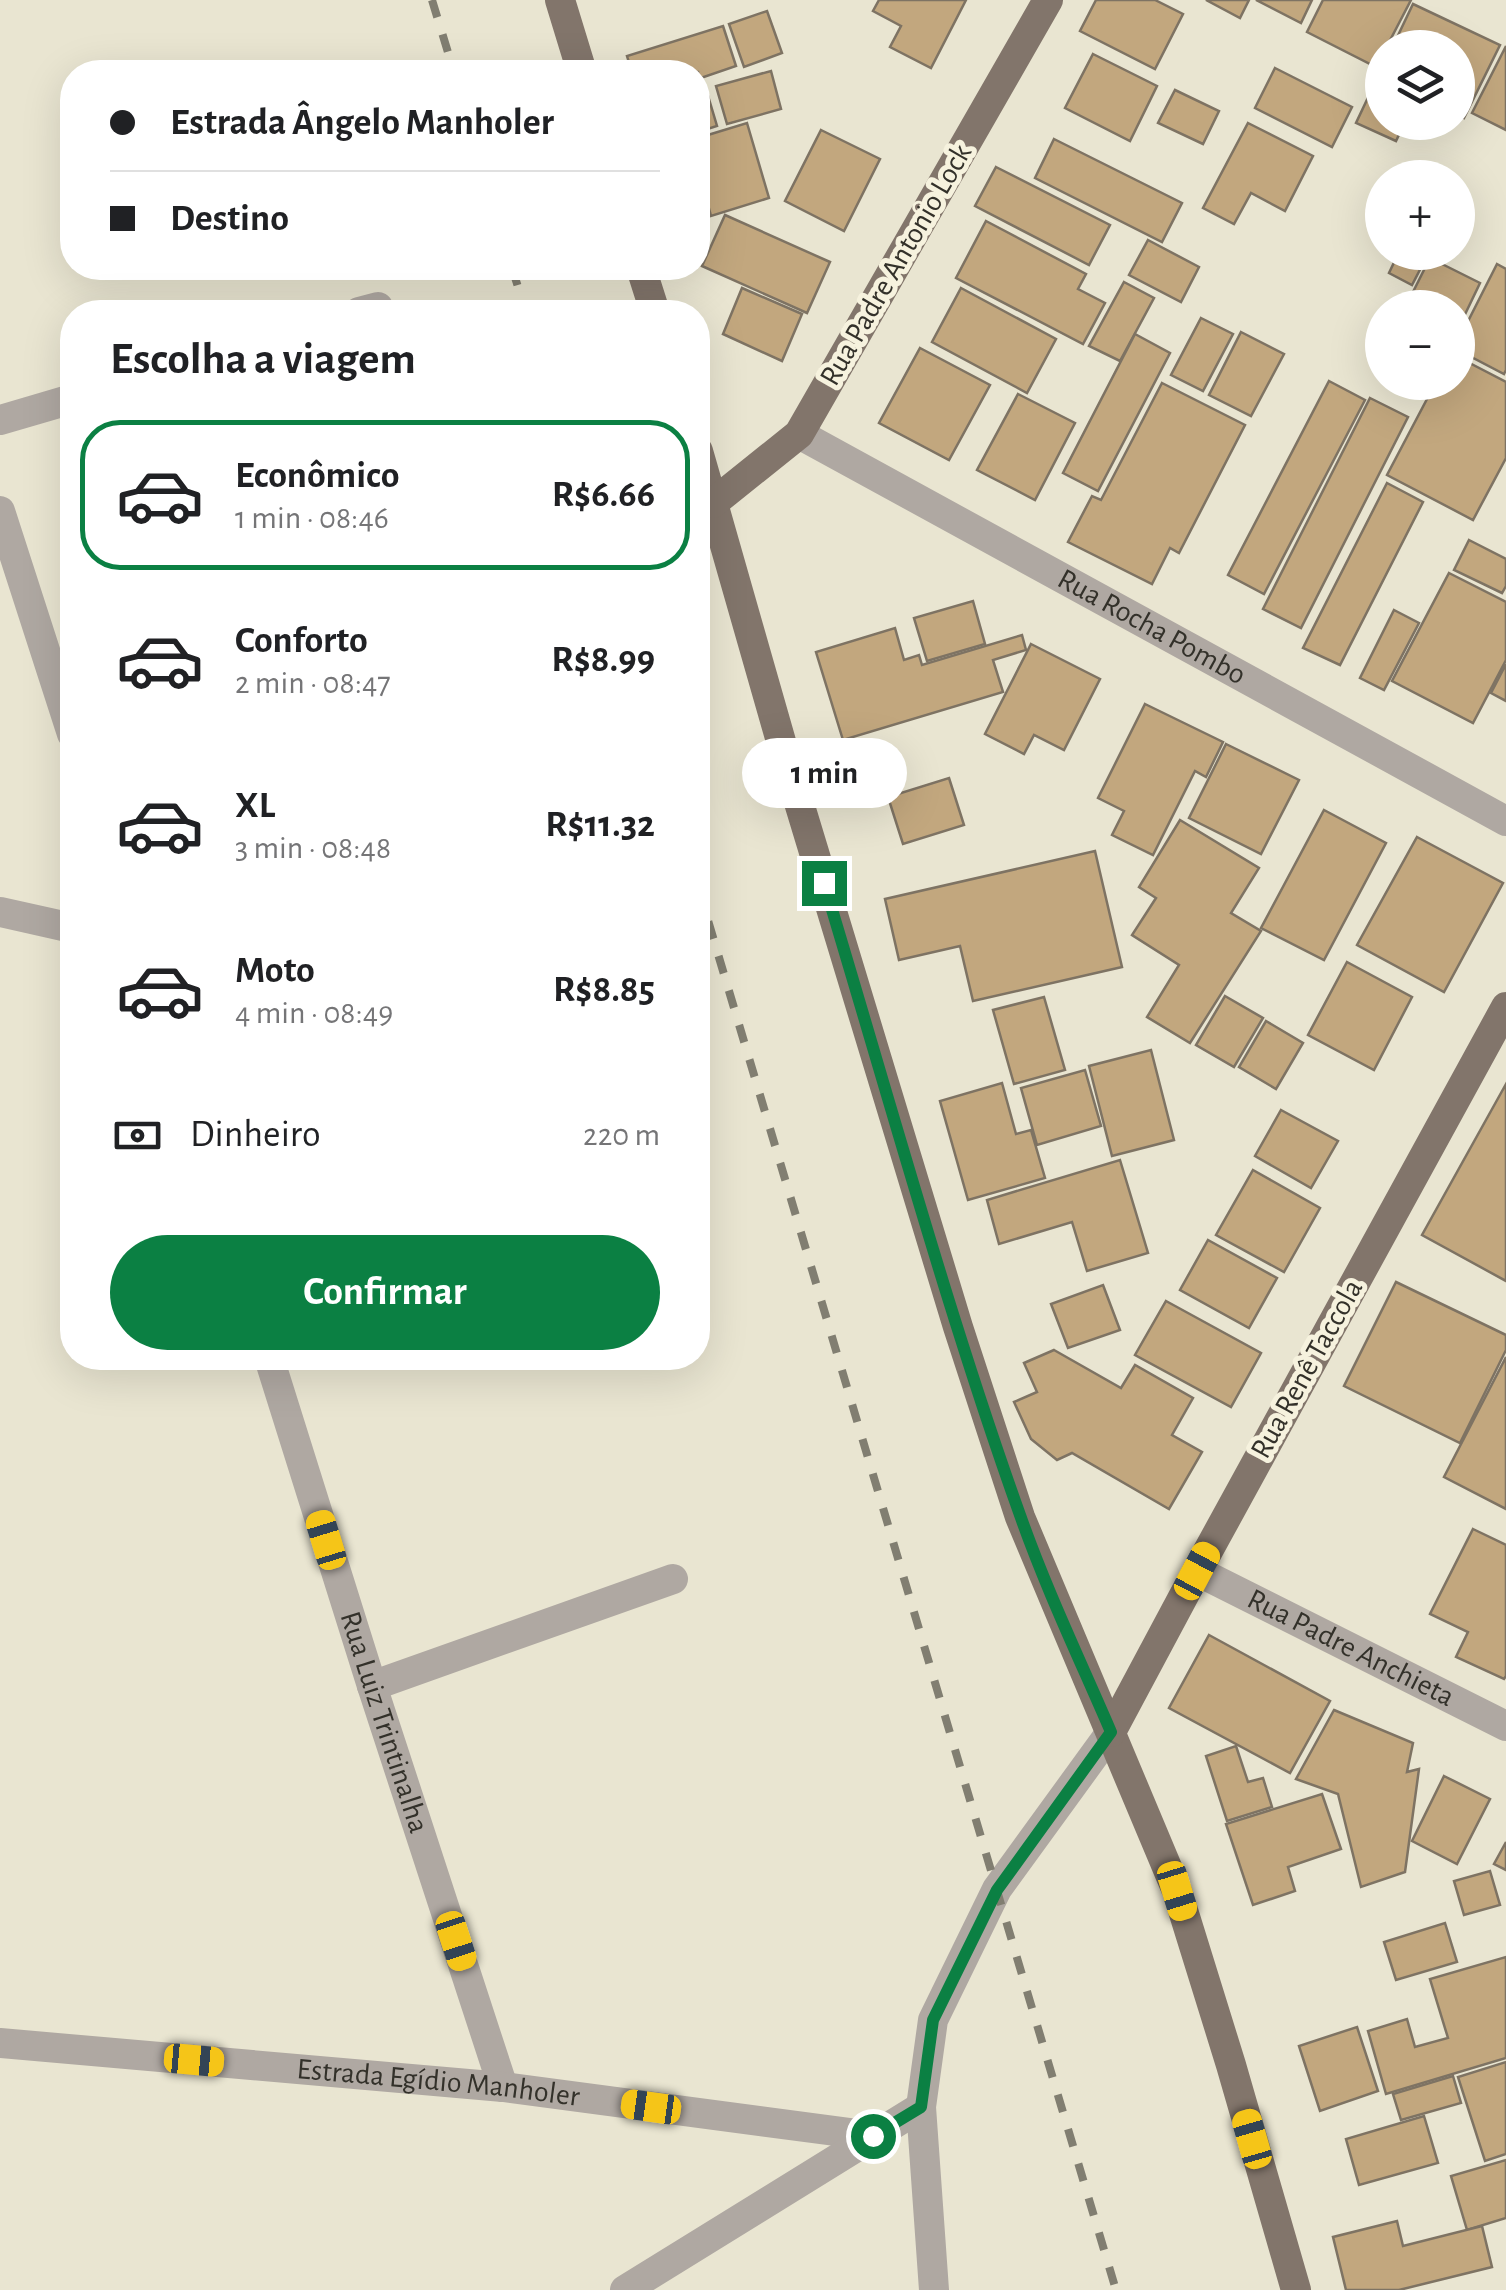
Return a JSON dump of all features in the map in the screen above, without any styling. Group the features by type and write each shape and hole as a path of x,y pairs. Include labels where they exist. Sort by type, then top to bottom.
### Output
{"main road":[{"path":"560,0 578,60"},
{"name":"Rua Padre Antonio Lock","path":"714,503 799,434 1048,0"},
{"path":"710,490 790,773 958,1327 1020,1517 1177,1891 1296,2290"},
{"name":"Rua Renê Taccola","path":"1111,1732 1506,1007"}],"street":[{"path":"0,420 60,402"},
{"name":"Rua Rocha Pombo","path":"799,434 1506,821"},
{"path":"0,511 60,697"},
{"path":"0,912 60,925"},
{"name":"Rua Luiz Trintinalha","path":"273,1370 503,2087"},
{"name":"Rua Padre Anchieta","path":"1197,1571 1506,1726"},
{"path":"372,1686 672,1580"},
{"path":"934,2290 921,2107 933,2020 997,1890 1111,1732"},
{"name":"Estrada Egídio Manholer","path":"0,2043 503,2087 873,2136"},
{"path":"624,2290 921,2107"}],"building":[{"path":"879,0 966,0 931,68 890,47 901,26 873,11"},
{"path":"1096,0 1155,0 1183,14 1155,69 1080,31"},
{"path":"1206,0 1249,0 1240,18"},
{"path":"1256,0 1312,0 1301,23"},
{"path":"1323,0 1411,0 1395,30 1365,30 1365,61 1307,32"},
{"path":"1413,4 1468,30 1401,30"},
{"path":"767,11 782,53 744,67 729,24"},
{"path":"723,26 736,66 710,75 710,60 628,60 627,56"},
{"path":"1475,33 1500,45 1475,96"},
{"path":"1506,46 1506,130 1475,114 1475,107"},
{"path":"1093,54 1157,86 1130,141 1065,108"},
{"path":"1275,68 1352,107 1332,147 1255,108"},
{"path":"771,71 781,109 727,124 716,86"},
{"path":"1175,90 1219,111 1203,144 1158,123"},
{"path":"710,102 717,126 710,128"},
{"path":"1365,104 1365,127 1356,123"},
{"path":"747,123 769,198 711,216 710,134"},
{"path":"1248,123 1313,156 1285,211 1251,193 1234,224 1203,208"},
{"path":"821,130 880,159 844,231 785,201"},
{"path":"1054,139 1182,203 1162,242 1035,178"},
{"path":"996,167 1110,225 1089,265 975,206"},
{"path":"725,215 830,262 807,313 710,270 710,248"},
{"path":"986,221 1086,274 1078,289 1105,303 1083,344 956,278"},
{"path":"1148,240 1199,267 1181,302 1129,275"},
{"path":"1497,264 1506,269 1504,374 1475,359 1475,307"},
{"path":"1390,270 1420,270 1412,285 1389,273"},
{"path":"1424,270 1454,270 1480,283 1475,293 1475,290 1414,290"},
{"path":"1124,282 1154,298 1120,361 1089,346"},
{"path":"742,288 802,314 782,361 723,334"},
{"path":"961,288 1056,339 1027,393 932,342"},
{"path":"1201,318 1233,334 1203,391 1171,375"},
{"path":"1241,332 1284,354 1251,416 1209,395"},
{"path":"1135,334 1170,353 1098,491 1063,473"},
{"path":"920,348 990,385 949,460 879,423"},
{"path":"1475,366 1506,382 1506,458 1473,520 1387,475 1427,400 1475,400"},
{"path":"1329,381 1365,400 1264,594 1228,575"},
{"path":"1162,383 1245,425 1179,553 1170,548 1152,584 1068,542 1092,496 1101,500"},
{"path":"1018,394 1075,423 1035,500 977,470"},
{"path":"1369,400 1408,417 1301,628 1263,609"},
{"path":"1387,483 1423,502 1340,665 1303,648"},
{"path":"1469,540 1506,559 1506,586 1502,593 1454,570"},
{"path":"1449,573 1506,602 1506,660 1473,723 1392,681"},
{"path":"973,601 985,644 927,661 914,618"},
{"path":"1394,610 1419,623 1384,690 1360,678"},
{"path":"895,628 904,660 919,655 922,665 1022,635 1026,650 993,660 1003,692 843,740 816,652"},
{"path":"1031,644 1100,679 1064,750 1034,735 1024,754 985,734"},
{"path":"1506,664 1506,701 1491,693"},
{"path":"1145,704 1223,742 1206,777 1195,771 1153,855 1112,835 1124,811 1098,798"},
{"path":"1226,744 1299,780 1261,854 1189,818"},
{"path":"949,778 964,825 903,844 888,797"},
{"path":"1324,810 1386,843 1324,960 1261,928"},
{"path":"1180,820 1259,868 1231,913 1261,931 1190,1043 1147,1017 1179,965 1132,935 1156,898 1139,887"},
{"path":"1417,837 1503,883 1444,992 1357,945"},
{"path":"1095,851 1122,967 973,1001 960,946 899,960 885,899"},
{"path":"1347,962 1412,997 1374,1070 1308,1035"},
{"path":"1225,996 1263,1018 1234,1067 1196,1045"},
{"path":"1044,997 1065,1070 1014,1084 993,1010"},
{"path":"1266,1021 1303,1043 1276,1089 1239,1067"},
{"path":"1151,1050 1174,1140 1112,1156 1089,1066"},
{"path":"1085,1070 1101,1126 1037,1145 1021,1088"},
{"path":"1002,1083 1016,1134 1031,1130 1045,1178 968,1200 940,1101"},
{"path":"1506,1084 1506,1281 1422,1235"},
{"path":"1281,1110 1338,1141 1311,1188 1255,1156"},
{"path":"1120,1160 1148,1253 1087,1271 1072,1222 999,1244 987,1200"},
{"path":"1253,1170 1320,1208 1284,1272 1216,1235"},
{"path":"1208,1240 1277,1278 1249,1328 1180,1290"},
{"path":"1396,1282 1506,1335 1506,1350 1460,1443 1344,1386"},
{"path":"1103,1285 1120,1330 1068,1348 1051,1304"},
{"path":"1166,1301 1261,1353 1231,1407 1135,1355"},
{"path":"1054,1350 1121,1388 1135,1365 1193,1398 1172,1435 1202,1452 1169,1509 1072,1453 1057,1460 1031,1439 1014,1402 1037,1392 1024,1363"},
{"path":"1506,1357 1506,1509 1444,1477"},
{"path":"1473,1529 1506,1545 1504,1679 1456,1657 1468,1632 1430,1614"},
{"path":"1209,1635 1330,1701 1290,1773 1169,1708"},
{"path":"1334,1710 1413,1743 1407,1772 1419,1769 1405,1872 1361,1887 1338,1794 1296,1779"},
{"path":"1236,1746 1248,1782 1263,1778 1272,1807 1227,1821 1206,1756"},
{"path":"1444,1776 1490,1799 1457,1864 1412,1841"},
{"path":"1322,1794 1341,1849 1288,1867 1295,1891 1253,1905 1226,1824"},
{"path":"1506,1842 1506,1870 1494,1864"},
{"path":"1490,1871 1500,1905 1464,1915 1454,1881"},
{"path":"1445,1923 1457,1962 1396,1980 1384,1942"},
{"path":"1506,1957 1506,2058 1386,2094 1368,2031 1407,2019 1415,2047 1448,2038 1430,1979"},
{"path":"1357,2027 1378,2091 1320,2111 1299,2046"},
{"path":"1506,2062 1506,2154 1485,2161 1458,2077"},
{"path":"1453,2076 1461,2103 1401,2120 1393,2094"},
{"path":"1424,2116 1438,2163 1359,2185 1346,2139"},
{"path":"1506,2160 1506,2218 1467,2230 1451,2176"},
{"path":"1397,2221 1403,2246 1482,2226 1492,2267 1399,2290 1346,2290 1333,2237"}],"railway":[{"path":"432,0 450,60"},
{"path":"516,280 522,300"},
{"path":"710,927 1116,2290"}],"route":[{"path":"824,883 958,1327 1020,1517 1111,1732 997,1890 933,2020 921,2107 873,2136"}]}
